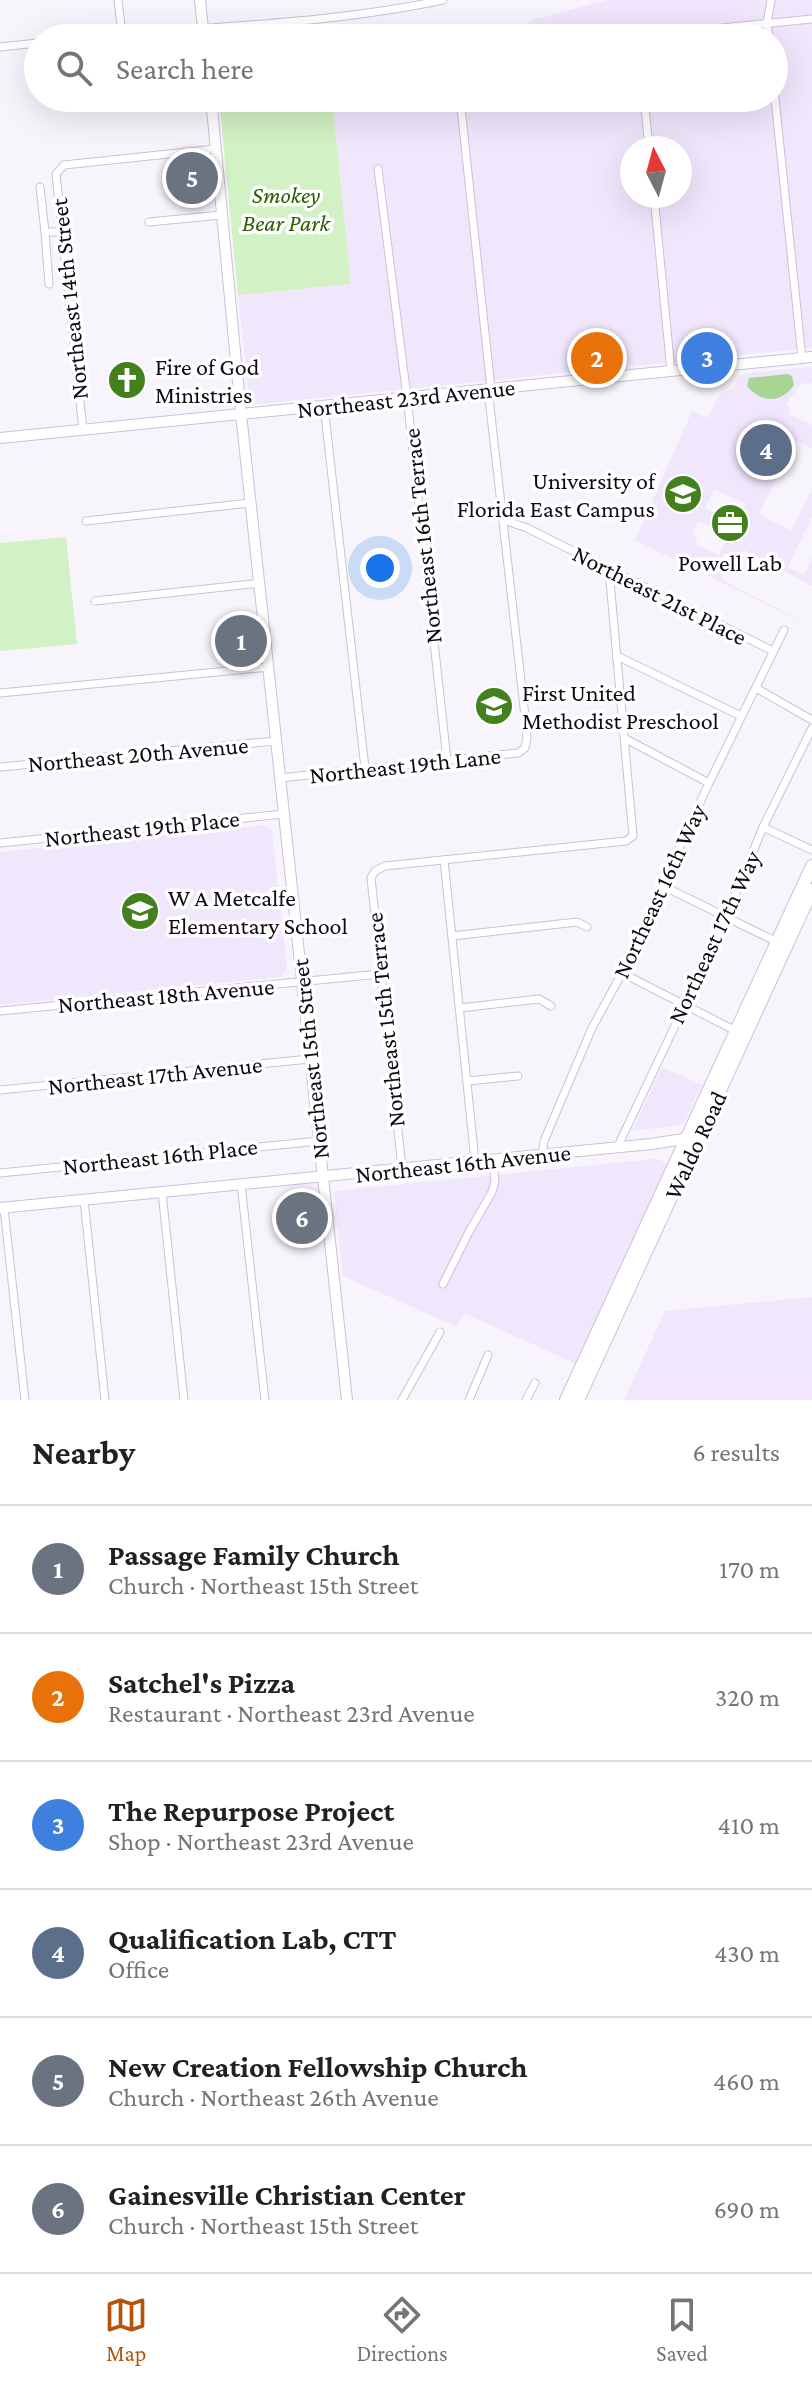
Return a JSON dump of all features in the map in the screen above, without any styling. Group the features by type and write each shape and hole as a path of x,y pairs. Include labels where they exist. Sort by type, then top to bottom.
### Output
{"highway":[{"path":"782,944 812,866"},
{"name":"Waldo Road","path":"578,1400 741,1033 782,944 812,890"},
{"name":"Waldo Road","path":"566,1400 694,1138 713,1082 741,1033"}],"street":[{"path":"118,0 121,24"},
{"path":"200,0 203,24"},
{"path":"381,0 382,11"},
{"path":"281,24 443,0"},
{"path":"767,23 771,0"},
{"path":"758,24 812,19"},
{"path":"0,47 24,44"},
{"name":"Northeast 15th Street","path":"212,112 250,503 347,1400"},
{"path":"461,112 504,520"},
{"path":"645,112 648,136"},
{"path":"777,112 807,357"},
{"name":"Northeast 14th Street","path":"83,430 56,174 64,165 216,149"},
{"name":"Northeast 16th Terrace","path":"378,169 447,760"},
{"path":"40,187 49,284"},
{"path":"655,208 671,371"},
{"path":"149,222 221,215"},
{"path":"45,232 63,232"},
{"name":"Northeast 23rd Avenue","path":"0,438 807,357"},
{"path":"324,406 365,768"},
{"path":"86,521 250,503"},
{"name":"Northeast 21st Place","path":"504,520 527,528 773,651"},
{"name":"Northeast 19th Lane","path":"280,778 518,753 526,746 504,520"},
{"path":"475,1161 444,860 626,841 633,836 609,570"},
{"path":"95,601 260,583"},
{"name":"Northeast 16th Way","path":"542,1155 544,1141 586,1042 622,973 709,783 784,630"},
{"path":"617,656 741,716"},
{"path":"0,693 269,667"},
{"path":"756,688 812,720"},
{"name":"Northeast 17th Way","path":"617,1148 726,918 763,827 812,728"},
{"path":"626,739 709,783"},
{"name":"Northeast 20th Avenue","path":"0,767 276,741"},
{"name":"Northeast 19th Place","path":"0,843 284,814"},
{"path":"763,827 812,850"},
{"name":"Northeast 15th Terrace","path":"402,1168 370,888 374,873 385,866 444,860"},
{"path":"663,886 782,944"},
{"path":"452,936 577,922 587,927"},
{"path":"622,973 741,1033"},
{"name":"Northeast 18th Avenue","path":"0,1011 380,974"},
{"path":"460,1008 539,999 551,1006"},
{"name":"Northeast 17th Avenue","path":"0,1090 310,1059"},
{"path":"468,1081 518,1076"},
{"name":"Northeast 16th Avenue","path":"2,1208 694,1138"},
{"name":"Northeast 16th Place","path":"0,1173 319,1141"},
{"path":"443,1284 492,1192 495,1181 493,1160"},
{"path":"241,1184 265,1400"},
{"path":"162,1192 184,1400"},
{"path":"84,1200 105,1400"},
{"path":"2,1208 25,1400"},
{"path":"402,1400 440,1332"},
{"path":"469,1400 488,1355"},
{"path":"526,1400 535,1383"}],"shaded area":[{"path":"606,0 812,0 812,348 250,405 238,295 351,284 333,112 788,112 788,24 527,24"},
{"name":"University of Florida East Campus","path":"812,367 812,382 808,386 802,382 786,404 790,408 789,414 812,425 812,449 796,441 759,514 791,531 812,489 812,516 788,567 804,575 812,558 812,586 744,550 741,554 724,554 719,563 724,566 723,580 812,627 635,540 692,411 708,418 719,395 734,388 739,377 747,373","holes":["759,434 783,446 773,466 751,459 749,454","714,489 746,504 719,555 698,545 695,542 698,538 691,534 698,521 719,531 725,519 705,508"]},
{"path":"792,376 794,385 777,398 758,396 747,386 749,378"},
{"name":"W A Metcalfe Elementary School","path":"265,825 272,831 287,970 281,977 0,1005 0,852"},
{"path":"662,1067 703,1085 682,1125 632,1131"},
{"path":"654,1159 667,1165 576,1364 464,1313 457,1327 343,1276 334,1191"},
{"path":"812,1297 812,1400 624,1400 665,1311"}],"green space":[{"name":"Smokey Bear Park","path":"220,112 333,112 351,284 238,295"},
{"path":"66,537 77,644 0,651 0,543"}],"place":[{"name":"New Creation Fellowship Church","path":"192,178"},
{"name":"Satchel's Pizza","path":"597,358"},
{"name":"The Repurpose Project","path":"707,358"},
{"name":"Fire of God Ministries","path":"127,380"},
{"name":"Qualification Lab, CTT","path":"766,450"},
{"name":"University of Florida East Campus","path":"683,494"},
{"name":"Powell Lab","path":"730,523"},
{"name":"Passage Family Church","path":"241,641"},
{"name":"First United Methodist Preschool","path":"494,706"},
{"name":"W A Metcalfe Elementary School","path":"140,911"},
{"name":"Gainesville Christian Center","path":"302,1218"}]}
